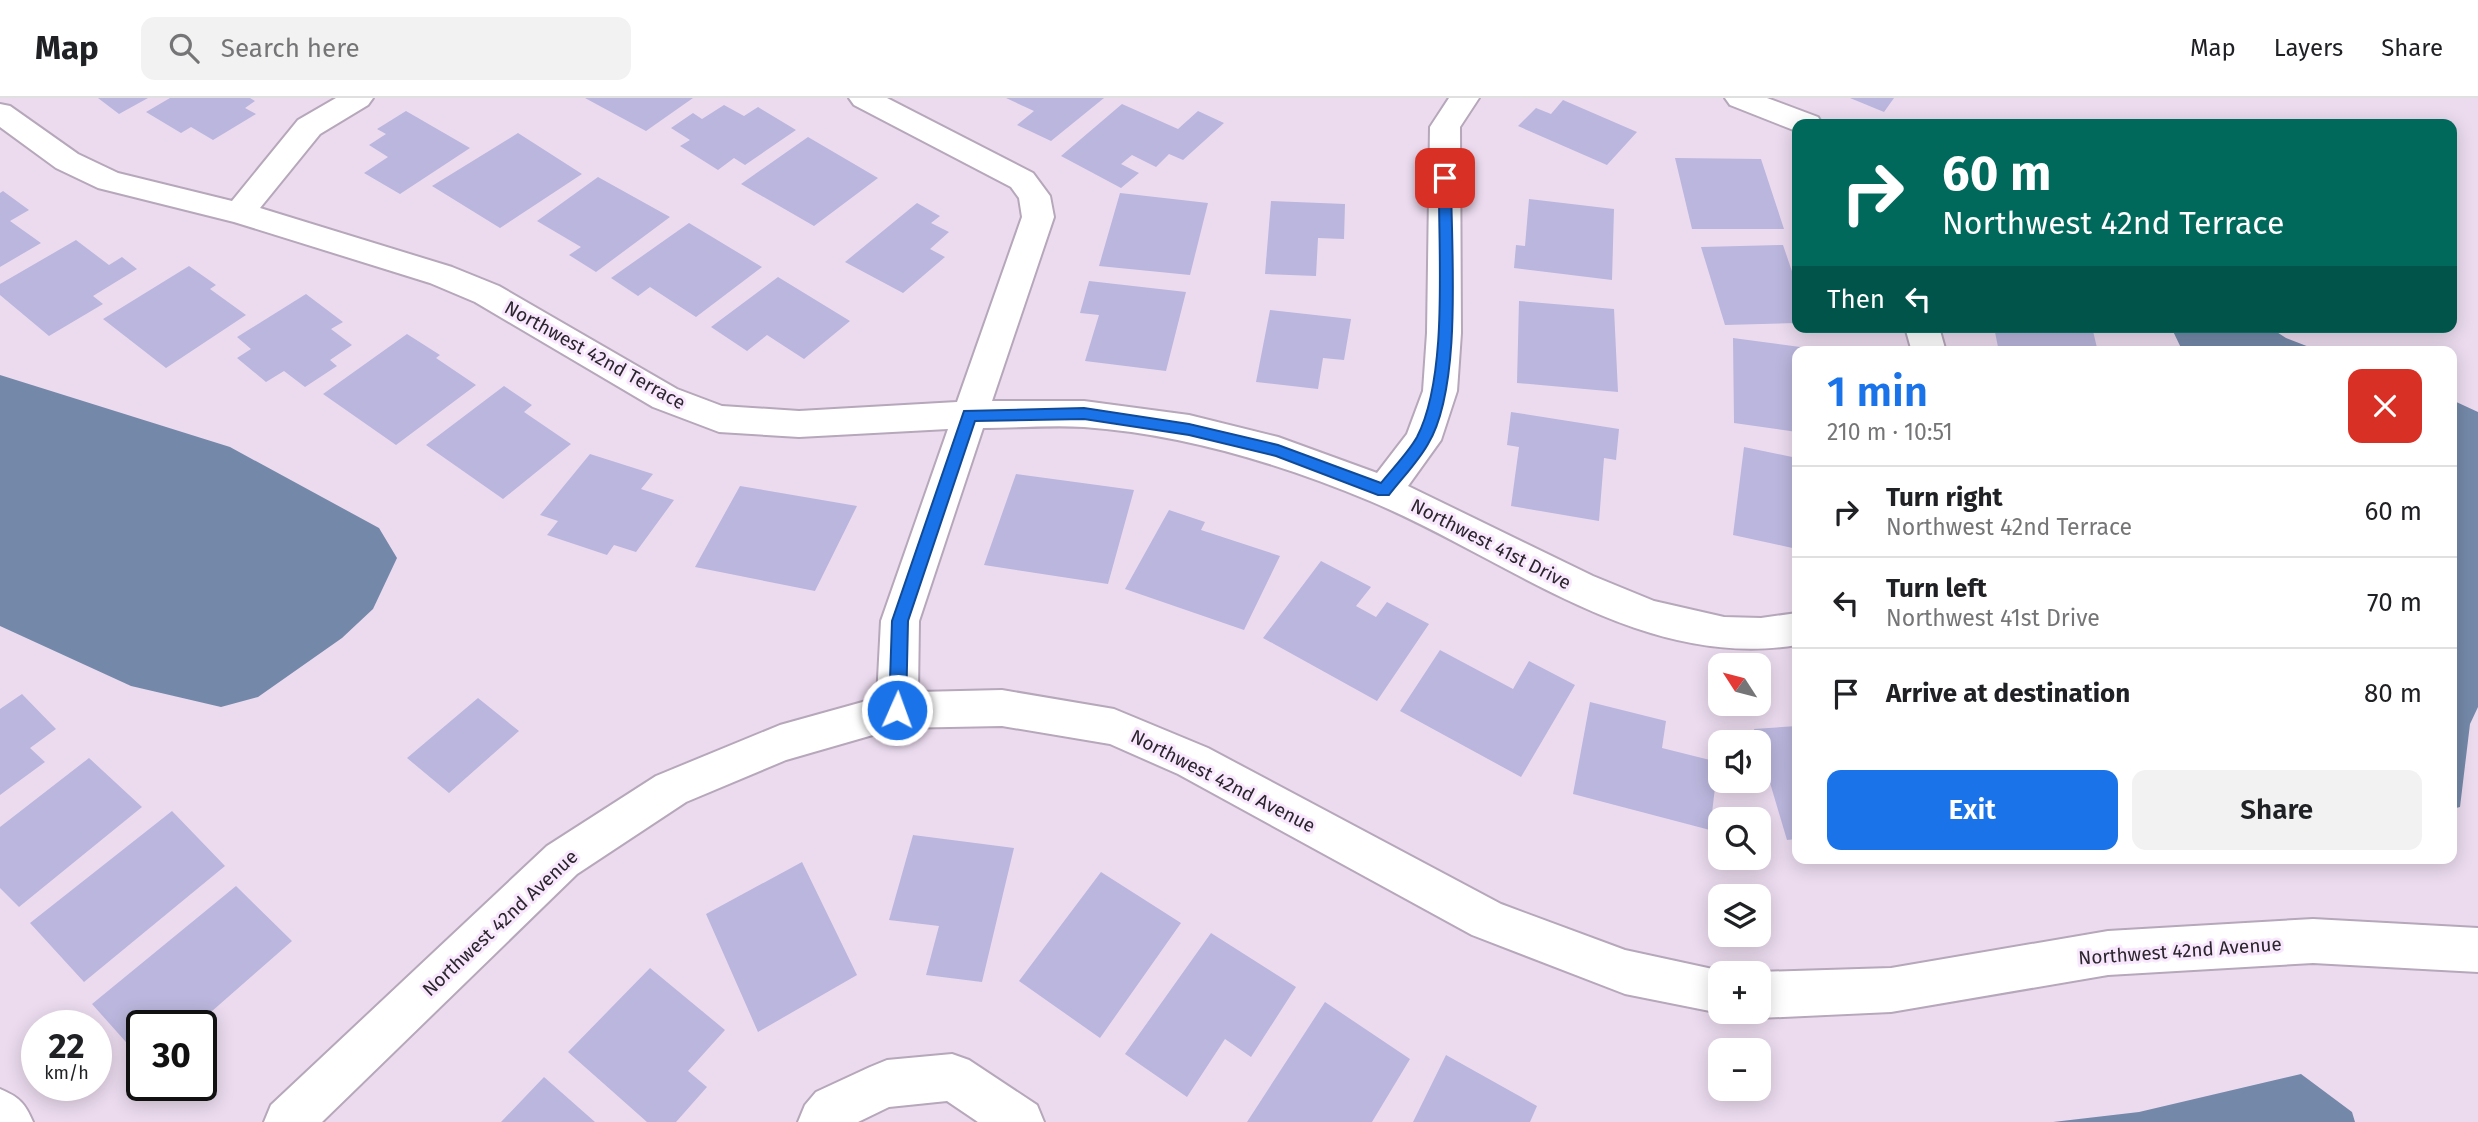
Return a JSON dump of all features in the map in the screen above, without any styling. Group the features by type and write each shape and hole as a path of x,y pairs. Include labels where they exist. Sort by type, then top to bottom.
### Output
{"street":[{"path":"239,214 309,127 358,98"},
{"path":"864,98 1022,180 1034,196 1038,217 900,621 897,710"},
{"name":"Northwest 41st Drive","path":"1464,98 1445,127 1444,333 1440,391 1423,440 1384,491 1591,594 1662,620 1732,635 1792,629"},
{"path":"1740,98 1794,119"},
{"name":"Northwest 42nd Terrace","path":"0,113 67,161 109,181 239,214 441,275 487,294 665,398 719,419 799,424 969,415 1084,414 1189,429 1278,451 1384,491"},
{"name":"Northwest 42nd Avenue","path":"288,1122 562,860 671,789 780,743 897,710 1002,708 1114,727 1193,761 1488,920 1625,972 1708,989"},
{"name":"Northwest 42nd Avenue","path":"1771,995 1891,990 2108,953 2313,941 2478,950"},
{"path":"822,1122 834,1109 887,1084 952,1077 1020,1122"},
{"path":"0,1112 9,1122"}],"water":[{"path":"2174,333 2278,333 2307,346 2180,346"},
{"path":"0,375 230,447 379,528 397,558 373,609 342,638 258,697 221,707 131,686 0,626"},
{"path":"2457,402 2478,412 2478,707 2470,724 2460,807 2457,808"},
{"path":"2301,1074 2352,1112 2355,1122 2053,1122 2139,1112"}],"building":[{"path":"98,98 148,98 119,114"},
{"path":"170,98 250,98 255,101 245,108 256,114 213,140 191,127 181,133 146,112"},
{"path":"585,98 693,98 646,131"},
{"path":"1006,98 1104,98 1051,141 1017,125 1034,111"},
{"path":"1850,98 1894,98 1884,112"},
{"path":"1563,100 1637,132 1607,165 1518,126 1536,108 1551,114"},
{"path":"1122,104 1178,129 1198,111 1224,123 1183,160 1169,154 1156,167 1132,155 1121,164 1139,173 1121,188 1061,156"},
{"path":"724,105 744,116 758,107 796,130 745,165 734,158 718,170 680,146 690,140 671,128 693,113 702,119"},
{"path":"406,111 470,148 400,194 364,173 388,157 369,145 386,134 377,129"},
{"path":"518,133 582,174 500,228 432,186"},
{"path":"808,137 878,178 814,226 741,184"},
{"path":"1675,158 1761,159 1784,229 1692,229"},
{"path":"598,177 670,217 596,272 569,255 581,247 537,221"},
{"path":"3,191 29,210 10,221 41,243 0,267 0,193"},
{"path":"1120,193 1208,203 1190,275 1099,266"},
{"path":"1529,199 1614,209 1612,280 1514,268 1516,245 1525,246"},
{"path":"1271,201 1345,204 1344,239 1318,238 1316,276 1265,274"},
{"path":"917,203 940,216 931,223 949,232 930,249 945,257 903,293 845,262"},
{"path":"689,223 762,267 696,317 650,287 638,296 611,278"},
{"path":"76,240 109,265 122,257 137,269 93,296 103,304 49,336 0,295 0,284"},
{"path":"1783,245 1792,271 1792,323 1725,325 1701,247"},
{"path":"189,266 216,285 210,289 246,315 166,368 103,319"},
{"path":"778,277 850,321 804,359 767,335 747,351 711,327"},
{"path":"1089,281 1186,292 1166,371 1085,361 1099,315 1080,313"},
{"path":"306,294 343,322 331,329 352,345 330,360 337,366 305,387 284,371 266,382 237,358 251,349 237,337"},
{"path":"1519,301 1614,309 1618,392 1517,383"},
{"path":"1270,310 1351,319 1344,360 1323,358 1318,389 1256,382"},
{"path":"1995,333 2093,333 2097,346 1998,346"},
{"path":"407,334 440,355 436,358 476,385 396,445 323,394"},
{"path":"1733,338 1792,346 1792,431 1734,423"},
{"path":"504,386 532,405 524,412 571,444 503,499 426,445"},
{"path":"1511,412 1619,429 1616,460 1604,458 1599,521 1511,506 1519,447 1507,445"},
{"path":"1744,447 1792,457 1792,548 1733,535"},
{"path":"590,454 653,474 641,489 674,500 636,552 614,545 607,555 547,535 558,521 540,515"},
{"path":"1016,474 1134,490 1108,584 984,565"},
{"path":"740,486 857,506 815,591 695,567"},
{"path":"1169,510 1205,522 1201,530 1280,556 1244,630 1125,589"},
{"path":"1321,561 1371,587 1356,606 1376,617 1387,602 1429,624 1377,701 1263,638"},
{"path":"1440,650 1513,689 1529,661 1575,685 1521,777 1400,711"},
{"path":"22,694 56,729 30,748 45,762 0,795 0,709"},
{"path":"478,698 519,731 449,793 407,758"},
{"path":"1590,702 1666,721 1662,748 1708,760 1708,793 1714,793 1713,807 1708,807 1708,829 1573,794"},
{"path":"1792,726 1792,840 1787,840 1771,786 1771,730 1754,730"},
{"path":"89,758 142,807 19,907 0,888 0,827"},
{"path":"172,811 225,866 84,982 30,923"},
{"path":"913,835 1014,848 982,982 926,975 939,926 889,920"},
{"path":"802,862 857,975 758,1032 706,914"},
{"path":"1101,872 1181,923 1100,1038 1019,981"},
{"path":"236,886 292,941 213,1010 126,1010 126,1042 112,1026 112,1010 97,1010 92,1004"},
{"path":"1211,933 1296,987 1251,1057 1225,1039 1187,1097 1125,1054"},
{"path":"650,968 725,1030 688,1071 707,1087 676,1122 647,1122 568,1052"},
{"path":"1325,1002 1410,1059 1372,1122 1247,1122"},
{"path":"1446,1055 1537,1106 1530,1122 1413,1122"},
{"path":"544,1077 595,1122 501,1122"}],"route":[{"path":"897,710 900,621 969,415 1084,414 1189,429 1278,451 1384,491 1423,440 1440,391 1444,333 1445,178"}]}
